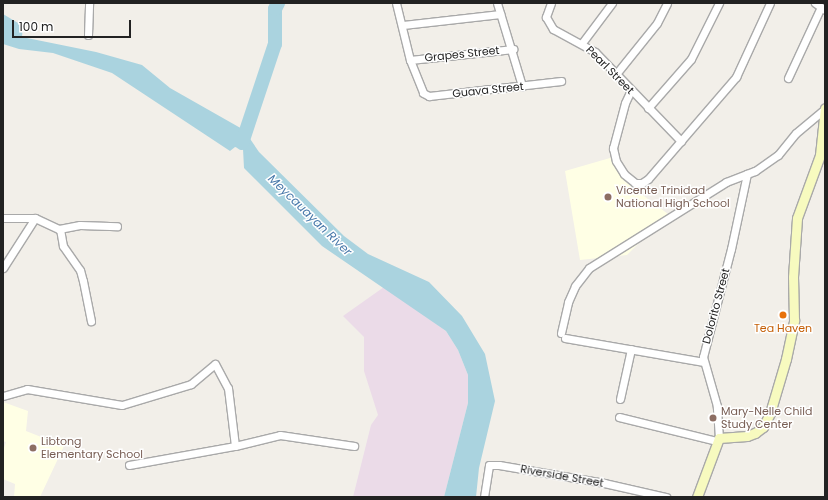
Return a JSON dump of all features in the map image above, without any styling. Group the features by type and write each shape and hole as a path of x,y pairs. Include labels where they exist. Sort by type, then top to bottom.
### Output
{"main road":[{"path":"697,497 718,439 747,436 763,427 778,388 794,320 793,277 797,218 820,155 825,109"}],"street":[{"path":"88,34 89,3"},
{"path":"396,3 410,60"},
{"path":"497,3 513,49 522,86"},
{"name":"Pearl Street","path":"551,3 548,8 548,22 553,29 582,43 616,74 681,141"},
{"path":"582,43 612,3"},
{"path":"616,74 658,23 667,3"},
{"path":"648,108 691,58 719,3"},
{"path":"631,90 625,103 613,148 616,161 624,174 635,183 648,179 736,77 770,3"},
{"path":"788,78 820,7"},
{"path":"402,25 500,14"},
{"name":"Grapes Street","path":"410,60 513,49"},
{"name":"Guava Street","path":"410,60 423,93 429,96 561,81"},
{"path":"704,362 563,336 568,302 575,286 589,268 726,182 747,174 778,155 796,133 825,109"},
{"name":"Dolorito Street","path":"718,439 717,406 703,357 725,274 747,174"},
{"path":"3,218 35,218 60,229 80,225 117,226"},
{"path":"3,268 35,218"},
{"path":"60,229 63,246 80,270 91,321"},
{"path":"620,399 631,349"},
{"path":"3,396 27,389 122,405 191,384 215,364 228,388 236,446"},
{"path":"620,417 718,439"},
{"path":"129,464 236,446 280,435 354,446"},
{"name":"Riverside Street","path":"484,497 488,465 499,465 604,483 666,497"}],"shaded area":[{"name":"Vicente Trinidad National High School","path":"610,158 624,181 668,214 627,255 580,260 565,171"},
{"path":"384,287 446,331 458,350 468,375 468,403 444,497 353,497 371,425 378,415 364,371 364,337 343,316"},
{"name":"Libtong Elementary School","path":"3,402 28,411 26,431 64,446 40,497 14,497 15,484 3,479 3,451 6,442 3,441"}],"water":[{"name":"Meycauayan River","path":"3,14 23,26 22,37 96,52 142,65 170,88 244,130 259,152 344,236 368,254 429,282 462,316 485,354 495,401 479,468 476,497 444,497 468,403 468,375 458,350 446,331 322,246 244,168 243,149 235,147 230,151 112,73 53,53 19,49 3,44"}],"waterway":[{"path":"242,143 275,44 275,9 278,3"}],"place":[{"name":"Vicente Trinidad National High School","path":"608,197"},
{"name":"Tea Haven","path":"783,315"},
{"name":"Mary-Nelle Child Study Center","path":"713,418"},
{"name":"Libtong Elementary School","path":"33,448"}]}
